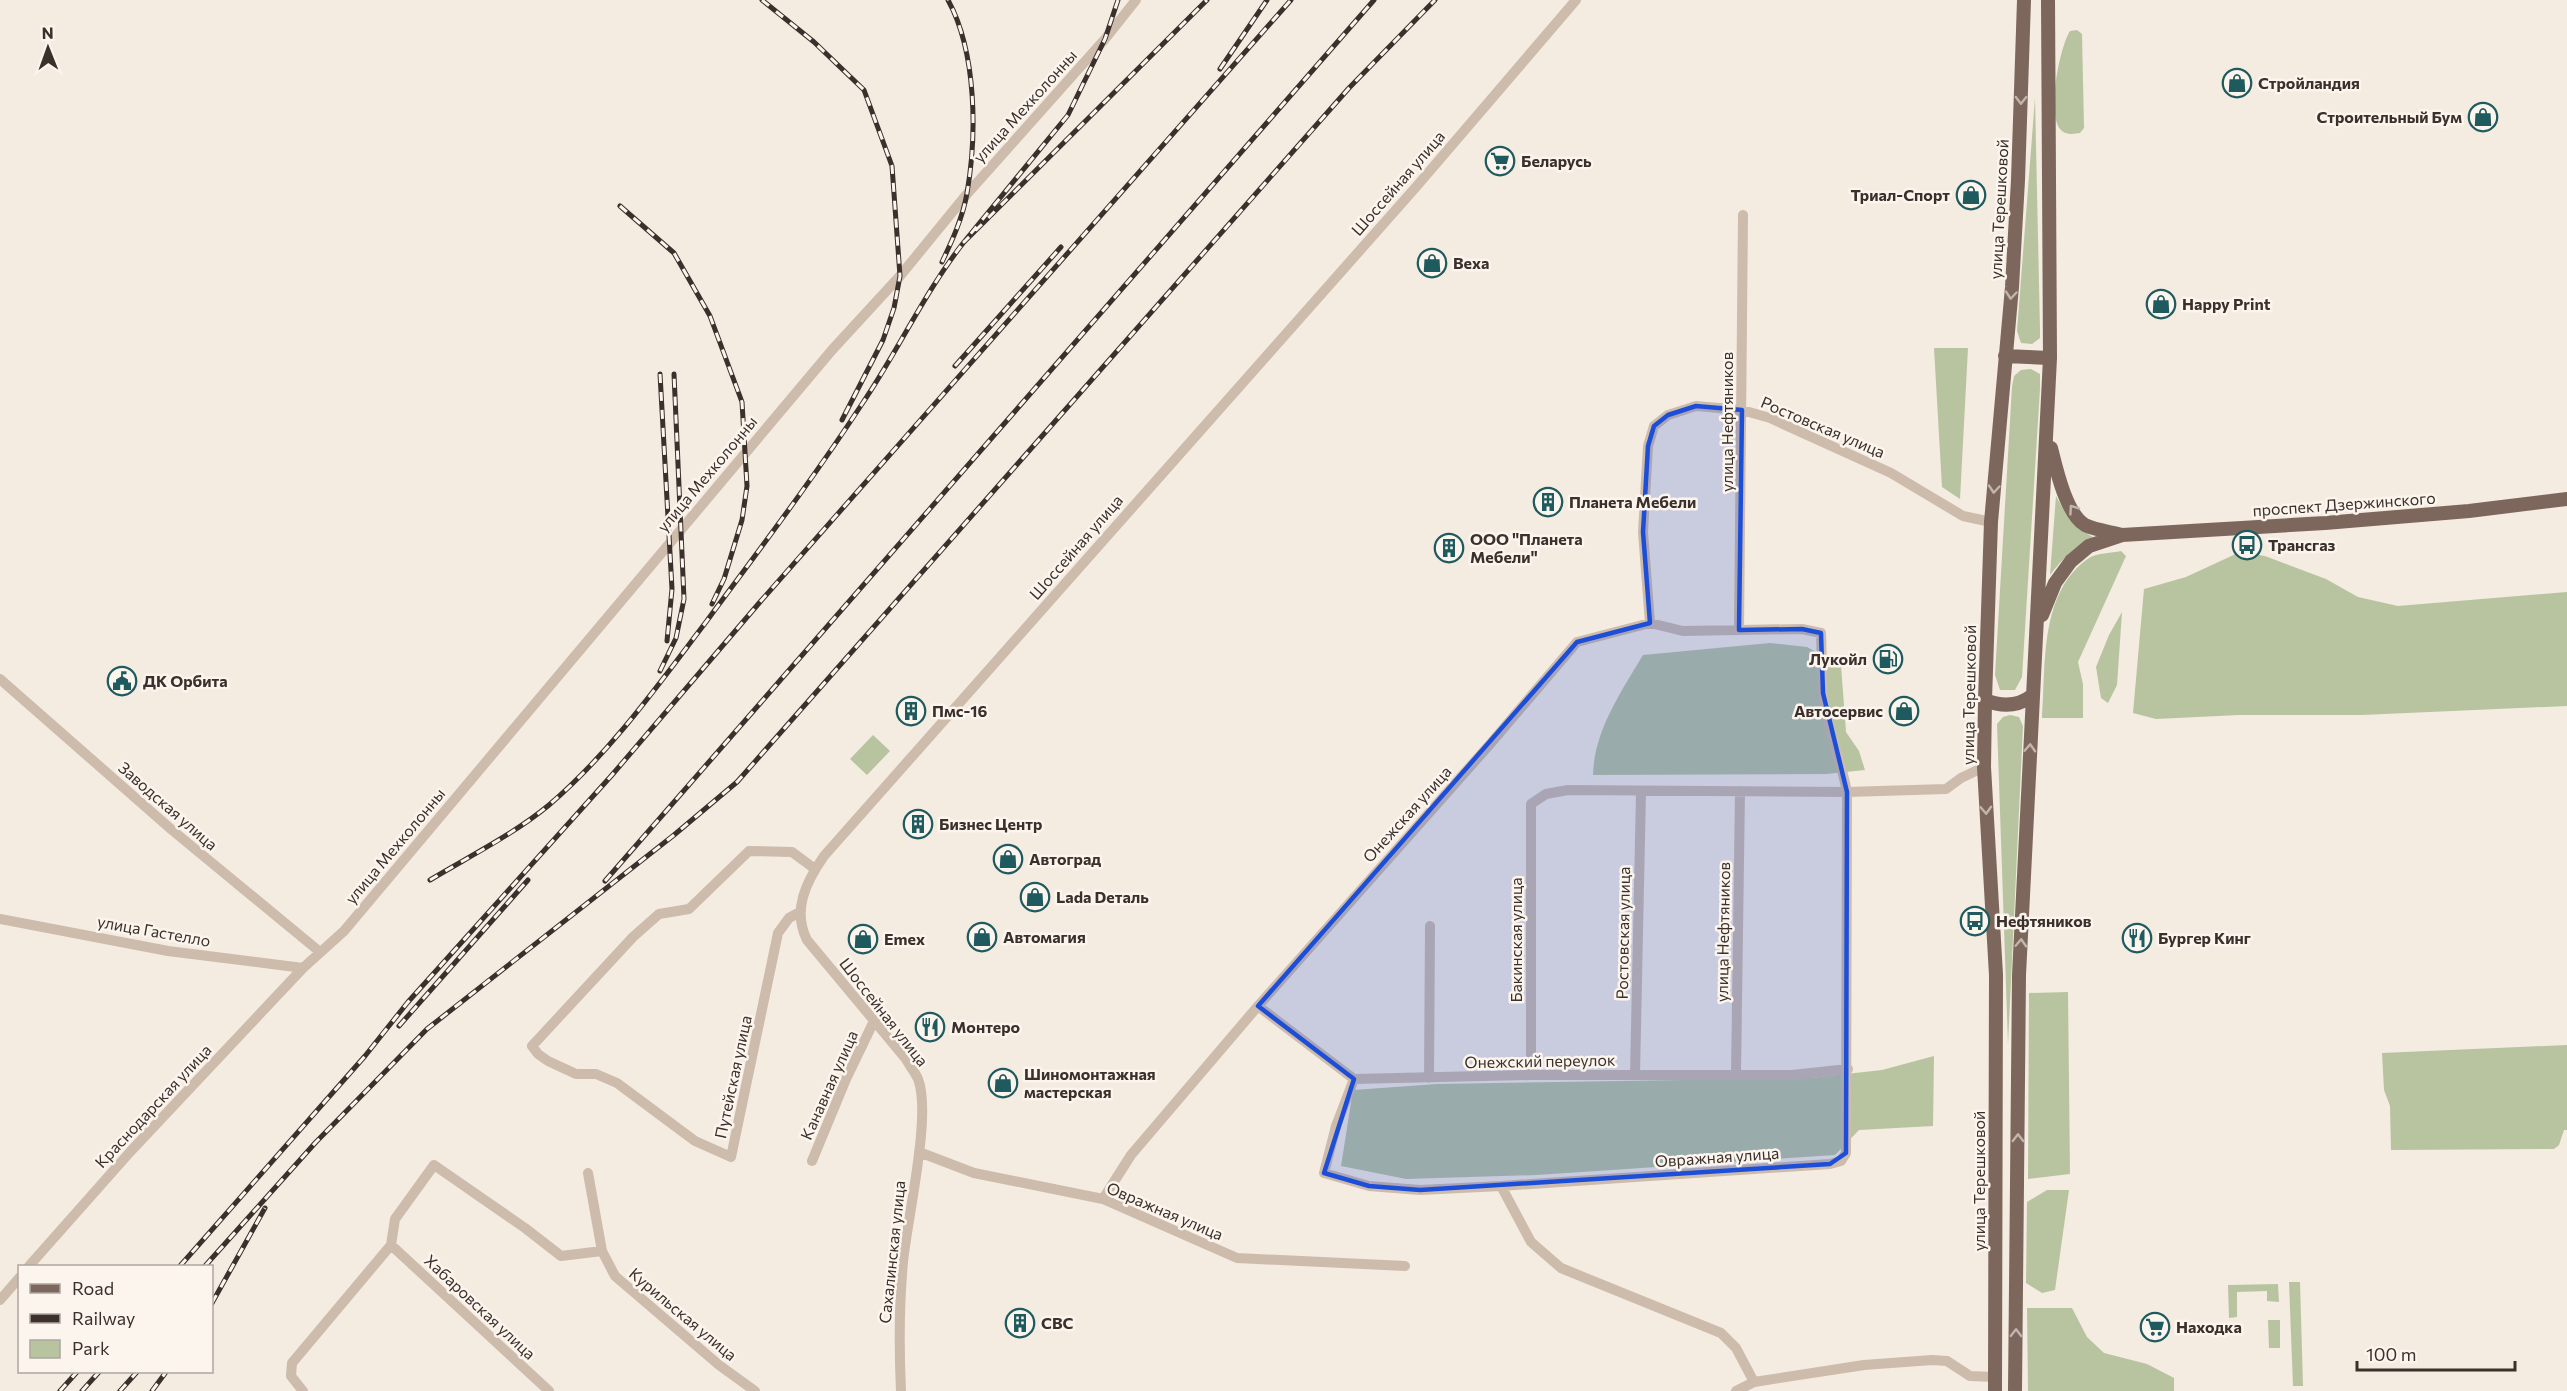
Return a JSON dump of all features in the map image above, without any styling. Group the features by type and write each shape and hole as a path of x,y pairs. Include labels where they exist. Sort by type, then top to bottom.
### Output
{"main road":[{"path":"2015,0 2023,24"},
{"name":"улица Терешковой","path":"1995,1384 1996,975 1984,767 1985,700 1991,522 2017,191 2024,0"},
{"path":"2015,1391 2019,975 2048,434 2050,358 2048,0"},
{"path":"2048,24 2055,0"},
{"path":"2022,59 2048,59"},
{"path":"2005,356 2050,358"},
{"path":"2048,434 2060,482 2073,510 2084,524 2122,535"},
{"name":"проспект Дзержинского","path":"2122,535 2336,522 2489,509 2567,499"},
{"path":"2038,625 2055,583 2072,561 2089,546 2122,535"},
{"path":"1985,700 2010,705 2024,702 2033,694"}],"street":[{"name":"улица Мехколонны","path":"303,968 344,931 803,384 900,276 967,194 1105,39 1136,0"},
{"name":"Шоссейная улица","path":"919,1152 922,1108 918,1079 906,1059 807,940 802,929 801,899 815,869 1086,558 1416,186 1576,0"},
{"name":"улица Нефтяников","path":"1739,630 1743,214"},
{"name":"Ростовская улица","path":"1650,623 1643,532 1648,446 1654,426 1668,415 1696,406 1742,410 1770,418 1891,473 1963,516 1991,522"},
{"name":"Онежская улица","path":"1103,1199 1131,1155 1258,1006 1491,743 1577,642 1650,623 1683,631 1802,628 1821,633 1822,693 1847,792"},
{"name":"Заводская улица","path":"0,680 172,830 320,952"},
{"path":"1641,792 1847,792 1947,789 1961,778 1984,767"},
{"name":"Бакинская улица","path":"1531,1075 1531,804 1546,794 1568,790 1641,792"},
{"name":"улица Нефтяников","path":"1736,1074 1740,791"},
{"name":"Ростовская улица","path":"1635,1075 1641,792"},
{"path":"1847,792 1848,1070"},
{"name":"Путейская улица","path":"800,912 789,918 778,933 731,1157 695,1141 617,1083 596,1074 576,1074 548,1061 532,1047 633,937 660,914 689,909 749,851 792,852 815,869"},
{"name":"улица Гастелло","path":"0,919 168,951 303,968"},
{"path":"1429,1078 1430,926"},
{"name":"Краснодарская улица","path":"30,1265 130,1152 303,968"},
{"path":"1258,1006 1354,1079"},
{"name":"Канавная улица","path":"812,1161 846,1079 874,1021"},
{"name":"Онежский переулок","path":"1354,1079 1531,1075 1792,1075 1848,1070"},
{"name":"Овражная улица","path":"1354,1079 1336,1126 1324,1173 1369,1186 1420,1190 1841,1161 1846,1153 1848,1070"},
{"name":"Овражная улица","path":"919,1152 974,1173 1103,1199 1237,1258 1405,1266"},
{"name":"Сахалинская улица","path":"901,1391 899,1316 903,1262 919,1152"},
{"path":"303,1391 291,1376 292,1363 391,1245 395,1219 434,1165 561,1256 602,1251"},
{"name":"Курильская улица","path":"588,1173 602,1251 615,1276 719,1365 755,1391"},
{"path":"1501,1186 1531,1242 1561,1268 1721,1333 1736,1348 1754,1382"},
{"name":"Хабаровская улица","path":"391,1245 549,1391"},
{"path":"0,1300 18,1279"},
{"path":"1736,1391 1754,1382 1864,1365 1932,1360 1947,1361 1970,1376 1995,1384"}],"highlighted area":[{"path":"1696,406 1742,410 1739,630 1802,629 1821,633 1823,693 1847,792 1846,1153 1830,1164 1420,1190 1369,1186 1324,1173 1354,1079 1258,1006 1577,642 1650,623 1643,532 1648,446 1654,426 1668,415"}],"green space":[{"path":"2077,30 2082,34 2084,128 2080,133 2071,134 2062,131 2057,124 2054,98 2066,39 2070,31"},
{"path":"2035,98 2040,338 2032,344 2021,343 2017,331"},
{"path":"1934,348 1968,348 1960,499 1942,487"},
{"path":"2031,369 2040,374 2040,389 2022,677 2015,690 2000,690 1995,675 2012,387 2014,376 2021,370"},
{"path":"2056,496 2071,520 2093,537 2069,553 2050,575"},
{"path":"2121,551 2126,556 2078,662 2083,684 2083,718 2042,718 2048,631 2061,590 2073,572 2092,556"},
{"path":"2240,552 2265,556 2326,579 2358,597 2398,606 2567,592 2567,706 2362,715 2239,715 2156,719 2133,713 2144,589 2186,577"},
{"path":"2122,612 2117,685 2108,703 2101,698 2096,667 2109,635"},
{"path":"1770,643 1807,647 1841,665 1846,732 1859,751 1865,770 1826,774 1593,775 1603,727 1643,655"},
{"path":"2010,715 2019,717 2023,726 2008,1044 1997,724 2003,717"},
{"path":"873,735 890,751 867,775 850,759"},
{"path":"2068,992 2070,1174 2028,1179 2029,993"},
{"path":"2567,1045 2567,1130 2564,1130 2559,1145 2554,1149 2391,1150 2390,1106 2384,1090 2382,1053"},
{"path":"1934,1056 1933,1126 1859,1130 1835,1155 1537,1175 1406,1179 1341,1166 1353,1090 1437,1084 1810,1078 1882,1070"},
{"path":"2047,1190 2069,1190 2055,1290 2042,1293 2026,1283 2027,1202"},
{"path":"2289,1282 2300,1282 2303,1386 2293,1386"},
{"path":"2278,1284 2279,1302 2267,1301 2267,1291 2237,1292 2237,1317 2229,1318 2228,1285"},
{"path":"2027,1308 2072,1308 2087,1337 2104,1353 2147,1364 2174,1378 2174,1391 2028,1391"},
{"path":"2268,1320 2280,1320 2280,1348 2269,1348"}],"railway":[{"path":"762,0 814,42 864,90 892,166 900,276 894,308 883,340 842,420"},
{"path":"942,262 957,229 965,202 970,171 973,121 965,44 948,0"},
{"path":"1118,0 1105,39 1068,115 964,242 1207,0"},
{"path":"1220,69 1267,0"},
{"path":"181,1265 365,1056 408,1002 612,775 760,602 1291,0"},
{"path":"605,881 1374,0"},
{"path":"206,1265 316,1142 427,1029 674,835 737,782 1349,88 1435,0"},
{"path":"620,206 674,253 710,316 742,402 747,486 742,520 724,579 712,604"},
{"path":"430,880 535,816 571,785 613,741 706,622 824,460 875,384 936,281 964,242"},
{"path":"955,366 1061,247"},
{"path":"660,374 672,589 667,641"},
{"path":"660,671 676,638 684,599 674,374"},
{"path":"399,1026 528,880"},
{"path":"213,1301 265,1208"},
{"path":"60,1391 76,1373"},
{"path":"82,1391 98,1373"},
{"path":"120,1391 136,1373"},
{"path":"152,1391 165,1373"}],"place":[{"name":"Стройландия","path":"2237,83"},
{"name":"Строительный Бум","path":"2483,117"},
{"name":"Беларусь","path":"1500,161"},
{"name":"Триал-Спорт","path":"1971,195"},
{"name":"Веха","path":"1432,263"},
{"name":"Happy Print","path":"2161,304"},
{"name":"Планета Мебели","path":"1548,502"},
{"name":"Трансгаз","path":"2247,545"},
{"name":"ООО \"Планета Мебели\"","path":"1449,548"},
{"name":"Лукойл","path":"1888,659"},
{"name":"ДК Орбита","path":"122,681"},
{"name":"Пмс-16","path":"911,711"},
{"name":"Автосервис","path":"1904,711"},
{"name":"Бизнес Центр","path":"918,824"},
{"name":"Автоград","path":"1008,859"},
{"name":"Lada Dеталь","path":"1035,897"},
{"name":"Нефтяников","path":"1975,921"},
{"name":"Автомагия","path":"982,937"},
{"name":"Бургер Кинг","path":"2137,938"},
{"name":"Emex","path":"863,939"},
{"name":"Монтеро","path":"930,1027"},
{"name":"Шиномонтажная мастерская","path":"1003,1083"},
{"name":"СВС","path":"1020,1323"},
{"name":"Находка","path":"2155,1327"}]}
